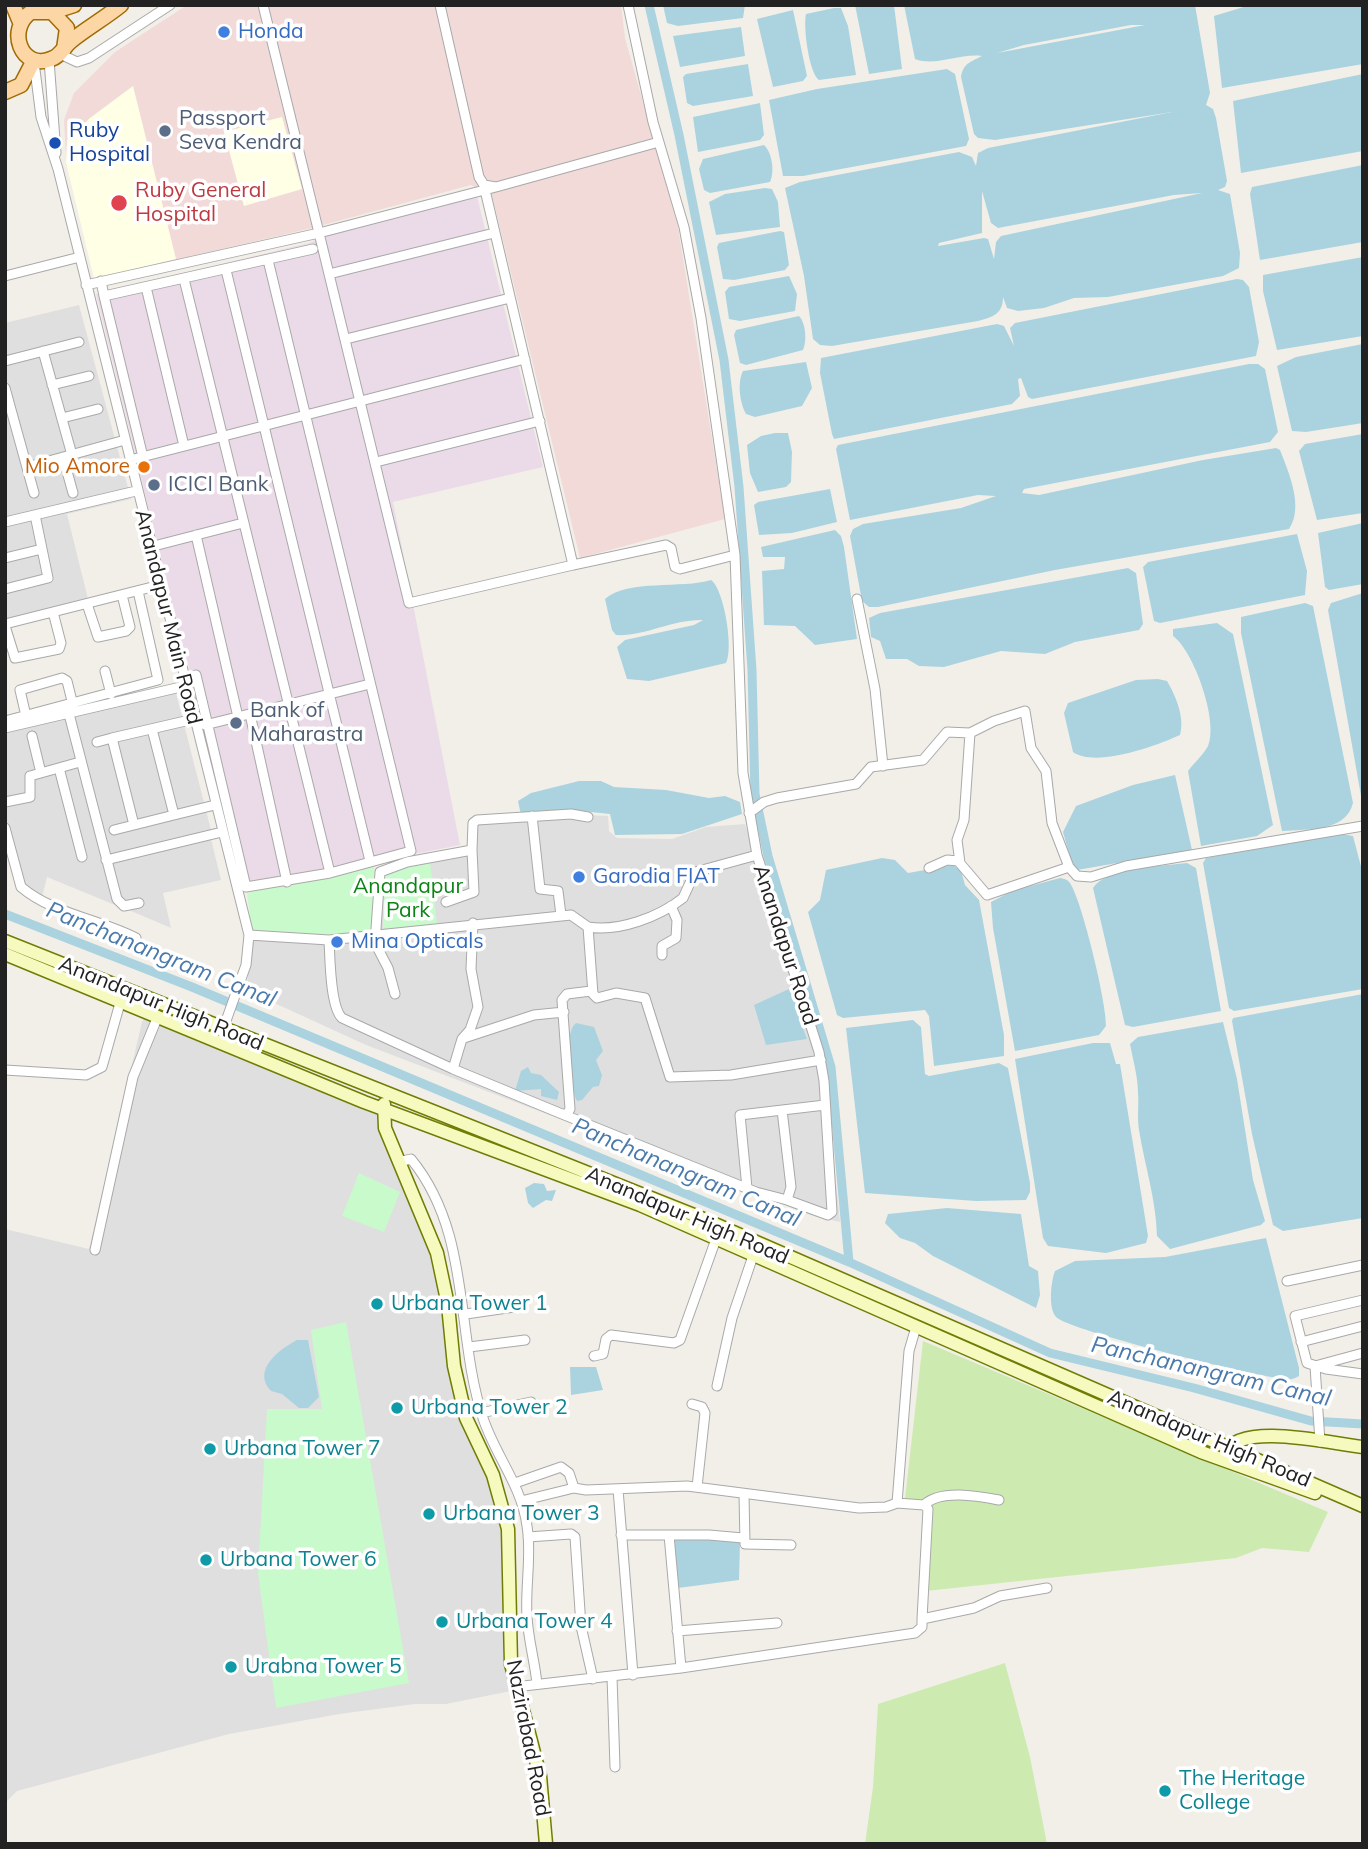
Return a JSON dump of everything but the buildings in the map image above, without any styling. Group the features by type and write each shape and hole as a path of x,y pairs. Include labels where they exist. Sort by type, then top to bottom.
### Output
{"main road":[{"path":"13,5 20,49 34,60"},
{"path":"5,43 30,12 74,5"},
{"path":"5,92 21,85 34,60 58,54 121,5"},
{"path":"46,9 67,28 58,54"},
{"name":"Anandapur High Road","path":"5,941 122,994 158,1016 218,1043 383,1109 640,1205 1222,1459 1321,1495 1363,1514"},
{"name":"Anandapur High Road","path":"5,954 122,994 226,1022 387,1094 694,1215 856,1288 1229,1446 1363,1506"},
{"path":"383,1109 387,1094"},
{"name":"Nazirabad Road","path":"383,1109 385,1128 426,1201 428,1227 443,1278 454,1366 466,1418 493,1475 508,1529 511,1664 540,1776 546,1844"},
{"path":"1222,1459 1229,1446 1245,1437 1261,1436 1363,1447"}],"street":[{"path":"58,54 77,62 89,58 170,5"},
{"path":"264,5 409,603 666,545 671,548 675,567 680,569 735,555"},
{"path":"440,5 479,177 484,186 496,187"},
{"path":"628,5 634,46 684,228 701,318 735,555 743,773 757,855"},
{"name":"Anandapur Main Road","path":"58,54 58,169"},
{"name":"Anandapur Main Road","path":"34,60 41,117 58,169 248,935 246,965 218,1043"},
{"path":"86,285 319,233 659,142"},
{"path":"485,190 573,565"},
{"path":"329,274 494,233"},
{"path":"104,296 313,249"},
{"path":"5,276 80,257"},
{"path":"196,675 246,887 287,882 409,853 412,849 268,260"},
{"path":"226,270 370,861"},
{"path":"184,279 330,873"},
{"path":"101,281 143,457"},
{"path":"146,287 184,446"},
{"path":"346,339 510,298"},
{"path":"5,361 79,342"},
{"path":"43,351 62,418 73,493"},
{"path":"130,460 524,359"},
{"path":"52,384 89,376"},
{"path":"5,388 34,493"},
{"path":"62,418 98,409"},
{"path":"376,461 540,421"},
{"path":"27,467 125,440"},
{"path":"5,522 136,491"},
{"path":"5,589 48,578 34,515"},
{"path":"150,547 243,523"},
{"path":"196,535 238,717"},
{"path":"5,558 42,549"},
{"path":"53,612 61,643 59,649 15,658 5,625 53,612 160,585"},
{"path":"5,728 158,680 138,591"},
{"path":"87,604 98,637 127,631 130,627 122,595"},
{"path":"857,599 875,689 883,766"},
{"path":"105,671 111,694"},
{"path":"26,716 20,690 62,678 67,681 80,762 120,904 139,904"},
{"path":"97,742 152,729 195,723 208,724 370,684"},
{"path":"5,721 186,686"},
{"path":"751,811 764,802 856,784 865,771 923,760 947,732 970,733 994,720 1025,711 1031,748 1040,758 1051,792 1049,812 1069,867 1077,876 1091,877 1126,866 1363,826"},
{"path":"250,714 287,882"},
{"path":"152,729 174,815"},
{"path":"970,733 964,821 957,840 960,863 988,895 1069,867"},
{"path":"32,736 41,773"},
{"path":"111,738 134,825"},
{"path":"5,802 30,797 30,776 80,762"},
{"path":"59,768 82,857"},
{"path":"114,830 215,805"},
{"path":"446,902 474,892 474,821 532,816 588,817"},
{"path":"532,816 540,889 558,891 561,915"},
{"path":"5,828 21,887 56,907 115,927 136,938"},
{"path":"106,860 222,832"},
{"path":"395,995 388,968 375,943 379,876 383,869 472,850"},
{"name":"Anandapur Road","path":"248,935 329,940 561,915 578,917 588,927 630,924 671,905 687,893 695,872 757,855 821,1060 832,1212 828,1215 747,1188 562,1114 453,1069 338,1014 329,940"},
{"path":"929,868 947,860 960,863"},
{"path":"662,955 663,946 676,938 677,920 671,905"},
{"path":"453,1069 462,1039 470,1030 478,1007 471,969 473,923"},
{"path":"588,927 591,991 597,998 616,993 645,998 670,1077 731,1074 821,1060"},
{"path":"562,1114 567,1114 570,1109 564,996 591,991"},
{"path":"5,1070 86,1075 97,1072 102,1068 122,994"},
{"path":"462,1039 525,1017 564,1012"},
{"path":"95,1250 131,1087 158,1016"},
{"path":"747,1188 740,1115 825,1105"},
{"path":"782,1110 791,1187 787,1200"},
{"path":"402,1160 411,1159 421,1171 426,1201 454,1254 481,1413 515,1483 521,1502 528,1537 527,1616 535,1684"},
{"path":"594,1356 603,1354 606,1339 611,1335 674,1343 680,1340 716,1239"},
{"path":"717,1386 732,1318 753,1256"},
{"path":"1287,1281 1363,1265"},
{"path":"1363,1300 1295,1316 1305,1360 1315,1366 1363,1374"},
{"path":"466,1314 514,1307"},
{"path":"1301,1342 1363,1326"},
{"path":"897,1503 909,1351 916,1327"},
{"path":"469,1347 525,1340"},
{"path":"1315,1366 1363,1353"},
{"path":"1315,1366 1320,1442"},
{"path":"481,1413 531,1402"},
{"path":"692,1404 702,1407 705,1413 697,1487"},
{"path":"515,1483 561,1467 569,1473 574,1488"},
{"path":"521,1502 574,1488 697,1487 859,1508 886,1507 897,1503 924,1505 936,1497 976,1496 999,1500"},
{"path":"618,1489 633,1675"},
{"path":"744,1495 743,1538 747,1545 791,1545"},
{"path":"518,1686 633,1675 915,1633 922,1627 928,1512 924,1505"},
{"path":"528,1537 574,1534 581,1626 593,1679"},
{"path":"621,1535 743,1538"},
{"path":"669,1535 681,1668"},
{"path":"922,1619 974,1608 1000,1596 1048,1588"},
{"path":"677,1631 777,1623"},
{"path":"612,1677 615,1767"}],"shaded area":[{"path":"187,5 621,5 625,38 678,227 725,519 580,558 492,195 471,185 312,228 94,279 66,156 64,120 74,93 115,52"},
{"name":"Ruby General Hospital","path":"133,86 176,259 94,279 66,162 67,140 90,118"},
{"path":"282,117 302,189 244,206 224,132"},
{"path":"477,196 543,467 393,502 460,845 248,887 177,624 96,294 309,243 333,232"},
{"path":"79,305 131,499 67,514 88,599 5,619 5,323"},
{"path":"176,693 211,830 111,856 74,716"},
{"path":"66,718 115,905 47,877 42,897 24,890 5,814 5,731"},
{"path":"587,815 608,816 609,831 617,838 672,839 706,827 745,824 826,1082 840,1222 814,1216 366,1045 246,990 253,939 328,937 377,931 380,877 387,868 473,852 475,825"},
{"path":"211,839 221,880 163,893 171,928 124,908 111,862"},
{"path":"146,1015 214,1047 376,1111 379,1115 379,1127 433,1260 459,1415 488,1478 503,1532 511,1691 446,1704 415,1704 339,1714 229,1734 17,1791 5,1803 5,1229 89,1249 142,1022"}],"green space":[{"name":"Anandapur Park","path":"430,862 437,924 383,929 383,875 391,869"},
{"path":"374,864 376,901 370,930 346,935 252,933 247,893"},
{"path":"359,1173 400,1192 384,1232 342,1216"},
{"path":"346,1322 409,1683 276,1708 258,1573 267,1409 322,1409 311,1330"},
{"path":"923,1341 1328,1512 1309,1552 1262,1548 1236,1558 926,1591 929,1510 904,1507"},
{"path":"1005,1663 1030,1757 1047,1844 865,1844 873,1787 878,1704"}],"water":[{"path":"663,5 745,5 743,18 678,26 667,23"},
{"path":"855,5 894,5 902,69 869,74"},
{"path":"904,5 1195,5 1210,93 1206,105 1213,109 1216,118 1227,181 1225,187 1218,190 1230,194 1240,253 1239,268 1223,276 1108,297 1074,298 1044,308 1018,311 1007,308 1003,297 1003,303 996,314 978,321 832,346 820,345 813,339 804,276 785,188 800,182 959,152 972,157 976,166 978,153 988,148 1172,112 995,140 978,138 974,134 961,77 966,66 982,56 939,61 915,59","holes":["1131,25 1145,25 997,53 1024,45","982,191 991,223 998,228 1174,195 1202,193 1001,236 996,242 994,259 988,239 984,238 938,246 939,243 982,233"]},
{"path":"1250,5 1363,5 1363,64 1222,88 1214,16"},
{"path":"841,8 848,26 856,75 819,80 812,69 808,49 806,14"},
{"path":"793,10 807,76 803,81 773,87 757,19"},
{"path":"741,27 745,56 680,67 673,36"},
{"path":"748,64 753,96 693,106 687,103 683,77 686,74"},
{"path":"947,69 955,74 969,139 966,146 803,176 783,176 769,100 817,89"},
{"path":"1363,74 1363,151 1241,173 1233,101"},
{"path":"760,103 764,135 760,140 698,152 693,117"},
{"path":"764,145 772,162 770,182 710,193 704,190 699,169 703,159"},
{"path":"1363,165 1363,242 1260,260 1250,194 1252,187"},
{"path":"772,189 778,202 780,227 716,235 709,202 725,194"},
{"path":"784,232 789,265 785,270 734,280 723,279 717,247 719,243"},
{"path":"1363,257 1363,336 1277,350 1263,291 1263,275"},
{"path":"789,276 797,294 795,311 740,321 729,319 725,292 729,287"},
{"path":"1243,280 1249,287 1259,342 1256,356 1032,399 1028,397 1021,378 1018,379 1020,396 1012,404 834,439 832,434 820,373 821,358 997,324 1004,326 1014,346 1010,328 1015,323"},
{"path":"799,316 805,332 803,350 746,365 740,363 734,335 736,330"},
{"path":"1363,344 1363,423 1306,432 1292,431 1277,366 1296,357"},
{"path":"806,362 812,388 802,406 755,417 746,414 740,393 743,371"},
{"path":"1258,364 1265,369 1278,432 1270,442 1024,489 1022,493 1039,495 1203,460 1276,448 1280,450 1294,490 1295,511 1289,529 1055,570 878,607 869,607 862,601 850,536 853,529 863,524 961,508 996,496 978,495 850,520 836,449 838,445"},
{"path":"788,433 792,452 791,482 786,487 758,492 750,473 747,445 761,436"},
{"path":"1363,434 1363,513 1317,520 1299,451 1305,444"},
{"path":"830,489 837,522 792,533 759,535 754,505 758,502"},
{"path":"1363,523 1363,584 1329,590 1325,587 1318,533"},
{"path":"835,530 841,536 844,547 857,639 815,645 795,626 764,625 762,571 784,569 785,557 763,557 761,547"},
{"path":"1297,534 1307,571 1305,595 1160,623 1154,621 1143,567 1148,562"},
{"path":"1128,568 1136,573 1143,624 1139,630 1075,642 1045,654 1001,651 944,667 919,666 907,659 886,659 880,641 871,637 869,618 880,613"},
{"path":"711,580 724,607 729,645 726,663 649,681 627,679 617,647 625,640 694,625 703,620 616,635 612,630 605,599 627,589"},
{"path":"1363,593 1363,807 1328,610 1331,603"},
{"path":"1305,603 1313,606 1353,803 1343,819 1334,824 1314,829 1282,831 1241,633 1241,617"},
{"path":"1217,623 1233,634 1273,825 1257,836 1201,846 1188,771 1208,746 1211,735 1210,721 1203,688 1189,656 1173,636 1173,629"},
{"path":"1136,680 1167,681 1176,700 1181,722 1180,735 1156,745 1110,757 1096,758 1073,752 1064,713 1068,703"},
{"path":"1175,775 1192,850 1077,870 1072,864 1063,832 1076,806 1133,785"},
{"path":"579,781 601,781 614,787 666,790 709,798 725,796 740,802 742,814 682,834 615,835 610,814 571,810 521,815 518,801 531,793"},
{"path":"1342,834 1353,836 1363,874 1363,989 1234,1011 1229,1008 1203,863 1206,858"},
{"path":"882,858 895,860 908,873 953,865 961,871 965,885 979,900 1004,1035 1004,1056 934,1066 929,1016 925,1010 843,1018 837,1015 808,912 820,900 826,870"},
{"path":"1187,863 1196,868 1221,1011 1133,1027 1125,1025 1093,888 1100,881 1122,872"},
{"path":"1060,878 1070,883 1081,910 1098,976 1106,1026 1099,1035 1015,1051 993,928 991,902 1012,891"},
{"path":"794,989 799,1005 798,1015 807,1039 766,1045 754,1005"},
{"path":"1363,994 1363,1218 1283,1231 1273,1225 1252,1134 1233,1018"},
{"path":"913,1020 921,1027 925,1074 929,1076 999,1063 1008,1068 1030,1183 1026,1200 976,1201 865,1193 846,1028"},
{"path":"1223,1022 1237,1079 1253,1180 1265,1221 1261,1225 1170,1249 1157,1236 1139,1130 1137,1081 1130,1044 1138,1037"},
{"path":"576,1023 594,1027 603,1051 596,1060 602,1075 599,1086 593,1087 582,1100 577,1101 570,1073 569,1048 572,1028"},
{"path":"1093,1043 1110,1043 1116,1064 1120,1064 1148,1236 1146,1243 1106,1253 1048,1246 1043,1238 1015,1059"},
{"path":"528,1067 531,1073 541,1075 559,1092 557,1100 541,1096 541,1089 515,1091 521,1071"},
{"path":"534,1183 544,1184 547,1191 556,1190 552,1201 546,1200 533,1208 528,1203 525,1188"},
{"path":"947,1208 1021,1214 1029,1266 1038,1271 1040,1295 1036,1308 933,1256 915,1243 900,1238 885,1223 888,1214"},
{"path":"1266,1238 1299,1368 1299,1376 1294,1379 1239,1370 1126,1342 1068,1323 1053,1313 1051,1294 1055,1271 1075,1261 1165,1257"},
{"path":"297,1340 308,1340 319,1397 308,1408 299,1408 282,1394 271,1391 264,1375 270,1361"},
{"path":"570,1367 596,1367 603,1390 571,1395"},
{"path":"678,1537 740,1541 739,1580 678,1588 673,1541"}],"waterway":[{"path":"649,5 679,135 724,360 739,487 752,670 755,794 768,856 831,1067 849,1262"},
{"name":"Panchanangram Canal","path":"5,914 192,987 849,1262 1050,1353 1194,1388 1311,1421 1363,1424"}],"place":[{"name":"Honda","path":"224,32"},
{"name":"Passport Seva Kendra","path":"165,131"},
{"name":"Ruby Hospital","path":"55,143"},
{"name":"Ruby General Hospital","path":"119,203"},
{"name":"Mio Amore","path":"144,467"},
{"name":"ICICI Bank","path":"154,485"},
{"name":"Bank of Maharastra","path":"236,723"},
{"name":"Garodia FIAT","path":"579,877"},
{"name":"Mina Opticals","path":"337,942"},
{"name":"Urbana Tower 1","path":"377,1304"},
{"name":"Urbana Tower 2","path":"397,1408"},
{"name":"Urbana Tower 7","path":"210,1449"},
{"name":"Urbana Tower 3","path":"429,1514"},
{"name":"Urbana Tower 6","path":"206,1560"},
{"name":"Urbana Tower 4","path":"442,1622"},
{"name":"Urabna Tower 5","path":"231,1667"},
{"name":"The Heritage College","path":"1165,1791"}]}
